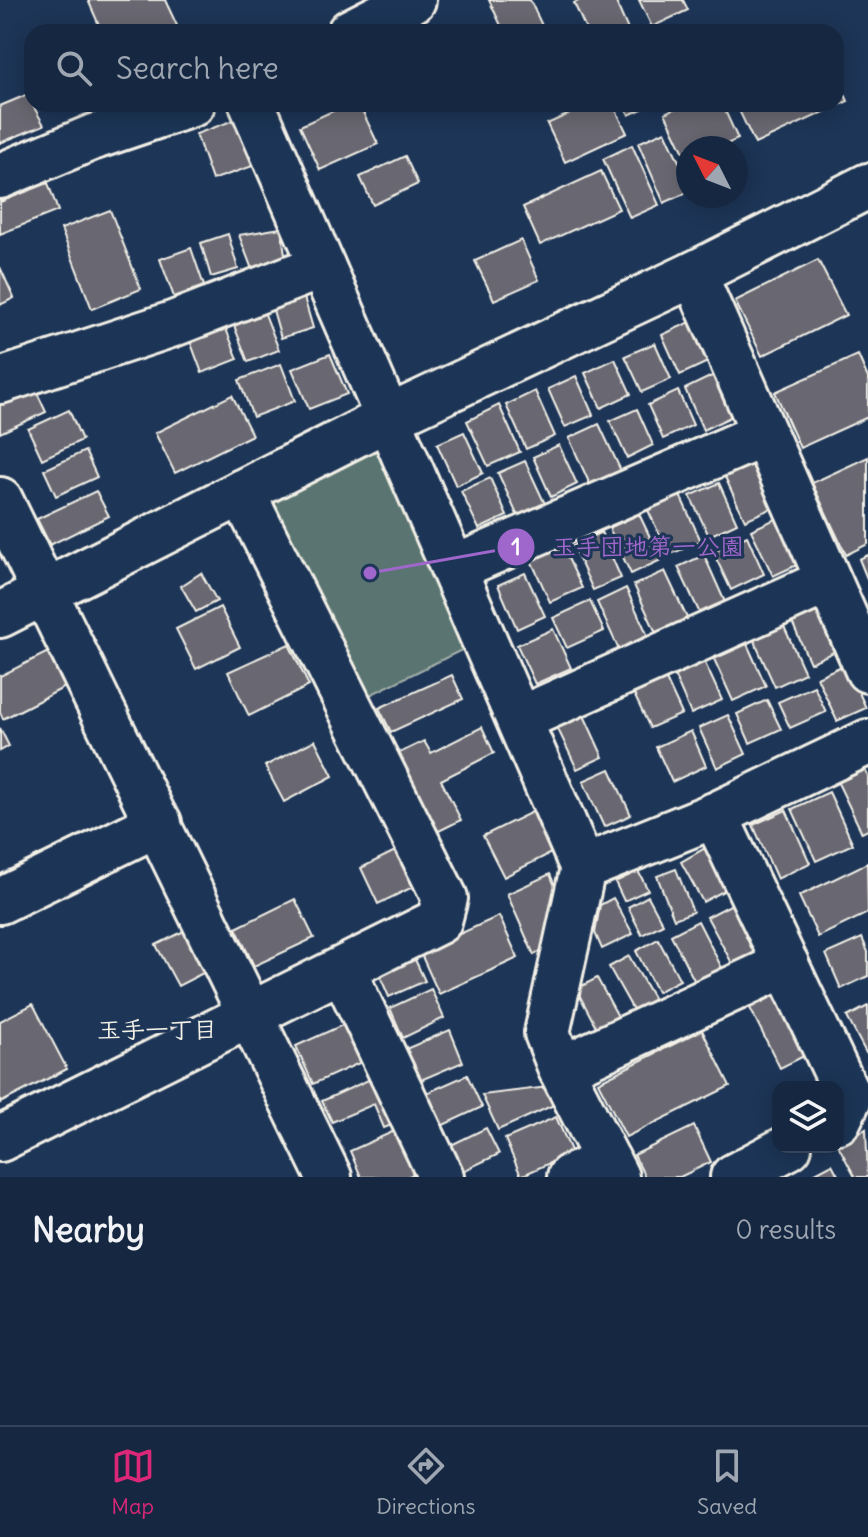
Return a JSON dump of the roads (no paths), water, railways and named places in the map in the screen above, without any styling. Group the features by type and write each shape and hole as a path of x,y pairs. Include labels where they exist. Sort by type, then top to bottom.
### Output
{"street":[{"path":"366,24 413,0"},
{"path":"0,176 91,138 168,112"},
{"path":"255,112 583,868 547,1033 598,1172"},
{"path":"0,615 390,417 694,274 868,186"},
{"path":"0,381 173,324 322,266"},
{"path":"694,274 868,670"},
{"path":"455,568 764,434"},
{"path":"0,1139 439,921 445,898 242,492"},
{"path":"0,500 329,1177"},
{"path":"520,719 828,581"},
{"path":"583,868 715,815 868,742"},
{"path":"715,815 841,1081"},
{"path":"0,901 159,823"},
{"path":"561,1069 786,964"},
{"path":"343,970 441,1177"},
{"path":"844,1087 849,1098 844,1108"},
{"path":"733,1177 778,1153"}],"place":[{"name":"玉手団地第一公園","path":"370,573"}],"district":[{"name":"玉手一丁目","path":"157,1030"}]}
